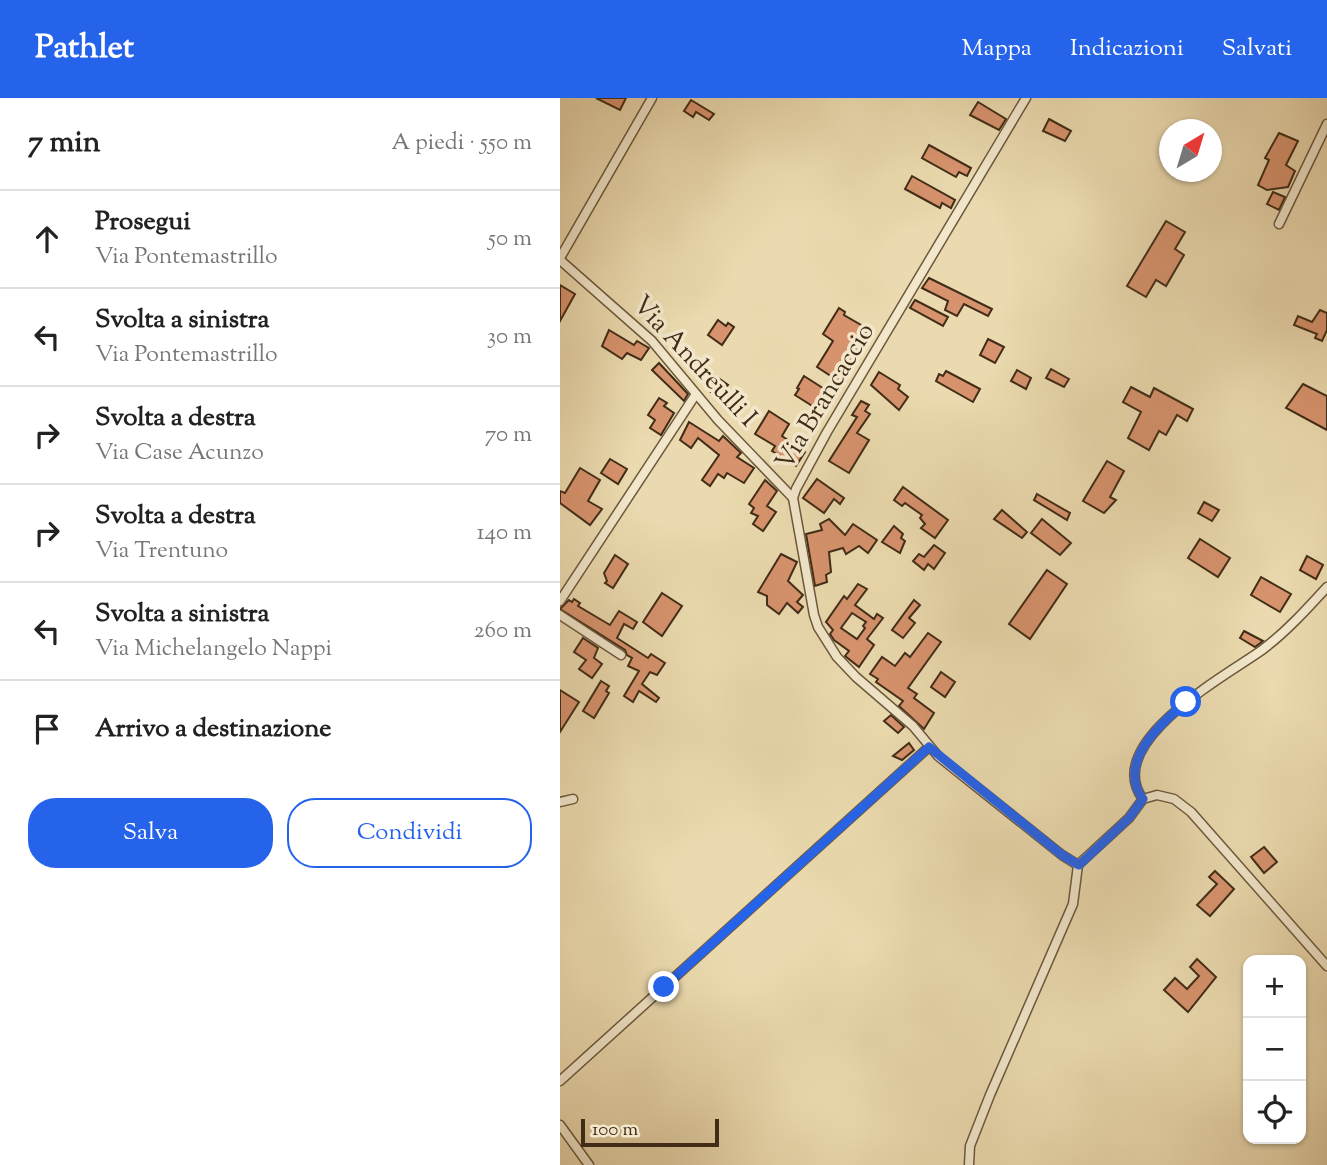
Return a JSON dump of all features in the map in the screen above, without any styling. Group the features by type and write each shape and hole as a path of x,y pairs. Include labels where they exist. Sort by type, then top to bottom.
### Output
{"street":[{"path":"560,259 652,98"},
{"name":"Via Brancaccio","path":"1026,98 827,432 793,498 818,627 837,657 912,726 929,747 1062,855 1079,865"},
{"path":"1279,225 1327,124"},
{"name":"Via Andreulli I","path":"560,259 642,331 696,394 793,498"},
{"path":"560,601 696,394"},
{"path":"1143,799 1136,786 1136,763 1161,724 1207,686 1284,633 1327,587"},
{"path":"560,615 621,655"},
{"path":"560,1081 929,747"},
{"path":"969,1165 970,1146 989,1095 1073,904 1079,865 1129,818 1143,799 1157,795 1174,799 1191,812 1327,966"},
{"path":"560,802 573,799"},
{"path":"560,1125 589,1165"}],"building":[{"path":"596,98 626,98 620,110"},
{"path":"691,100 714,114 709,120 696,112 693,117 684,111"},
{"path":"978,102 1006,119 999,130 970,115"},
{"path":"1049,119 1071,131 1065,141 1043,131"},
{"path":"1279,133 1298,141 1286,165 1295,171 1288,187 1267,190 1258,185 1269,160 1265,158"},
{"path":"929,145 971,168 967,176 959,172 956,177 922,158"},
{"path":"912,176 955,200 951,208 942,203 940,208 905,189"},
{"path":"1273,192 1285,197 1279,210 1267,204"},
{"path":"1166,221 1185,232 1175,249 1184,255 1166,286 1156,280 1146,297 1127,286"},
{"path":"929,278 992,309 988,316 964,304 957,316 945,310 948,301 922,288"},
{"path":"560,285 575,294 560,321"},
{"path":"915,300 948,317 943,326 910,308"},
{"path":"839,308 845,312 844,315 868,329 837,380 817,367 833,341 823,334"},
{"path":"1320,310 1327,313 1327,330 1322,341 1315,338 1317,334 1294,325 1298,316 1312,322"},
{"path":"718,320 726,326 728,323 734,327 722,345 708,335"},
{"path":"609,330 634,345 637,341 649,348 641,360 627,353 622,359 602,346"},
{"path":"988,339 1004,347 995,363 980,355"},
{"path":"659,363 688,394 684,401 652,370"},
{"path":"1051,369 1069,379 1064,387 1046,378"},
{"path":"1017,370 1031,378 1026,389 1011,381"},
{"path":"946,371 980,389 973,402 936,381 939,374 943,376"},
{"path":"710,372 728,385 717,397 711,392 713,389 703,381"},
{"path":"879,372 900,385 898,389 908,397 899,410 871,385"},
{"path":"804,376 829,392 817,409 795,395"},
{"path":"1303,384 1327,396 1327,430 1286,408"},
{"path":"1131,387 1150,397 1154,388 1193,409 1187,421 1177,415 1166,435 1159,431 1149,450 1128,438 1141,412 1123,402"},
{"path":"659,398 667,403 664,406 674,413 661,435 650,428 655,420 648,415"},
{"path":"861,401 869,405 865,411 870,414 857,433 869,440 849,473 829,461 857,417 852,415"},
{"path":"769,411 789,424 782,436 805,452 796,466 772,451 775,446 755,434"},
{"path":"689,422 719,441 723,436 741,453 737,457 754,468 744,483 727,473 724,478 718,474 710,486 702,480 719,455 698,438 691,448 680,440"},
{"path":"610,459 627,469 618,484 601,473"},
{"path":"1107,461 1124,471 1110,497 1116,500 1104,513 1083,501"},
{"path":"580,468 600,480 588,501 602,509 590,525 560,503 560,491 565,493"},
{"path":"817,479 844,498 840,504 834,499 824,513 803,498"},
{"path":"765,480 777,491 767,506 776,512 763,531 753,524 758,516 751,513 754,508 749,504"},
{"path":"903,487 948,520 935,538 921,528 925,524 920,518 922,515 905,503 902,506 894,500"},
{"path":"1037,494 1070,513 1067,520 1034,500"},
{"path":"1204,502 1219,510 1212,521 1198,513"},
{"path":"1002,510 1027,532 1022,538 994,519"},
{"path":"829,519 845,535 853,524 877,540 868,553 859,546 846,554 843,548 829,552 831,572 826,575 827,582 815,586 806,534 822,530 820,524"},
{"path":"1042,519 1071,543 1060,555 1031,533"},
{"path":"894,526 903,534 901,538 905,541 900,553 882,542"},
{"path":"1200,539 1230,558 1218,577 1188,558"},
{"path":"934,545 945,553 934,569 928,564 924,570 913,561 919,554 924,557"},
{"path":"781,554 797,562 788,581 803,595 797,602 803,607 798,613 787,603 779,614 767,605 767,596 758,592"},
{"path":"615,555 628,564 613,588 605,583 607,581 604,573"},
{"path":"1307,556 1323,565 1316,579 1300,570"},
{"path":"1047,570 1067,584 1030,639 1009,624"},
{"path":"1261,577 1291,594 1280,612 1251,595"},
{"path":"858,584 867,589 855,605 874,619 877,614 883,618 867,639 874,645 859,667 845,656 849,651 834,640 830,634 833,630 826,622 844,596 847,599","holes":["852,613 866,622 857,639 841,628"]},
{"path":"662,593 682,606 662,636 643,622"},
{"path":"574,599 580,603 578,606 610,625 619,611 637,622 633,629 624,624 617,638 648,658 651,654 665,663 657,675 650,672 642,684 659,698 656,702 639,691 633,702 624,696 639,671 628,666 632,658 625,650 560,609"},
{"path":"914,600 920,605 909,618 915,623 903,638 892,630"},
{"path":"1244,631 1263,641 1255,647 1240,638"},
{"path":"928,633 941,642 908,688 917,694 914,698 934,713 924,729 899,706 903,701 876,682 878,679 870,674 882,657 895,666 905,653 910,657"},
{"path":"583,638 598,648 594,658 602,664 592,678 579,669 586,660 574,652"},
{"path":"941,672 955,682 945,697 931,687"},
{"path":"601,681 609,686 606,691 609,693 594,718 583,711"},
{"path":"560,690 579,702 560,732"},
{"path":"891,715 904,727 898,733 884,721"},
{"path":"909,743 914,750 902,760 893,756"},
{"path":"1264,847 1277,862 1264,873 1251,857"},
{"path":"1215,871 1234,889 1210,916 1197,905 1217,884 1209,877"},
{"path":"1197,959 1216,977 1188,1012 1164,990 1175,978 1187,989 1199,976 1190,967"}],"route":[{"path":"664,987 929,747 1062,855 1079,865 1129,818 1143,799 1136,786 1136,763 1139,755 1161,724 1186,702"}]}
